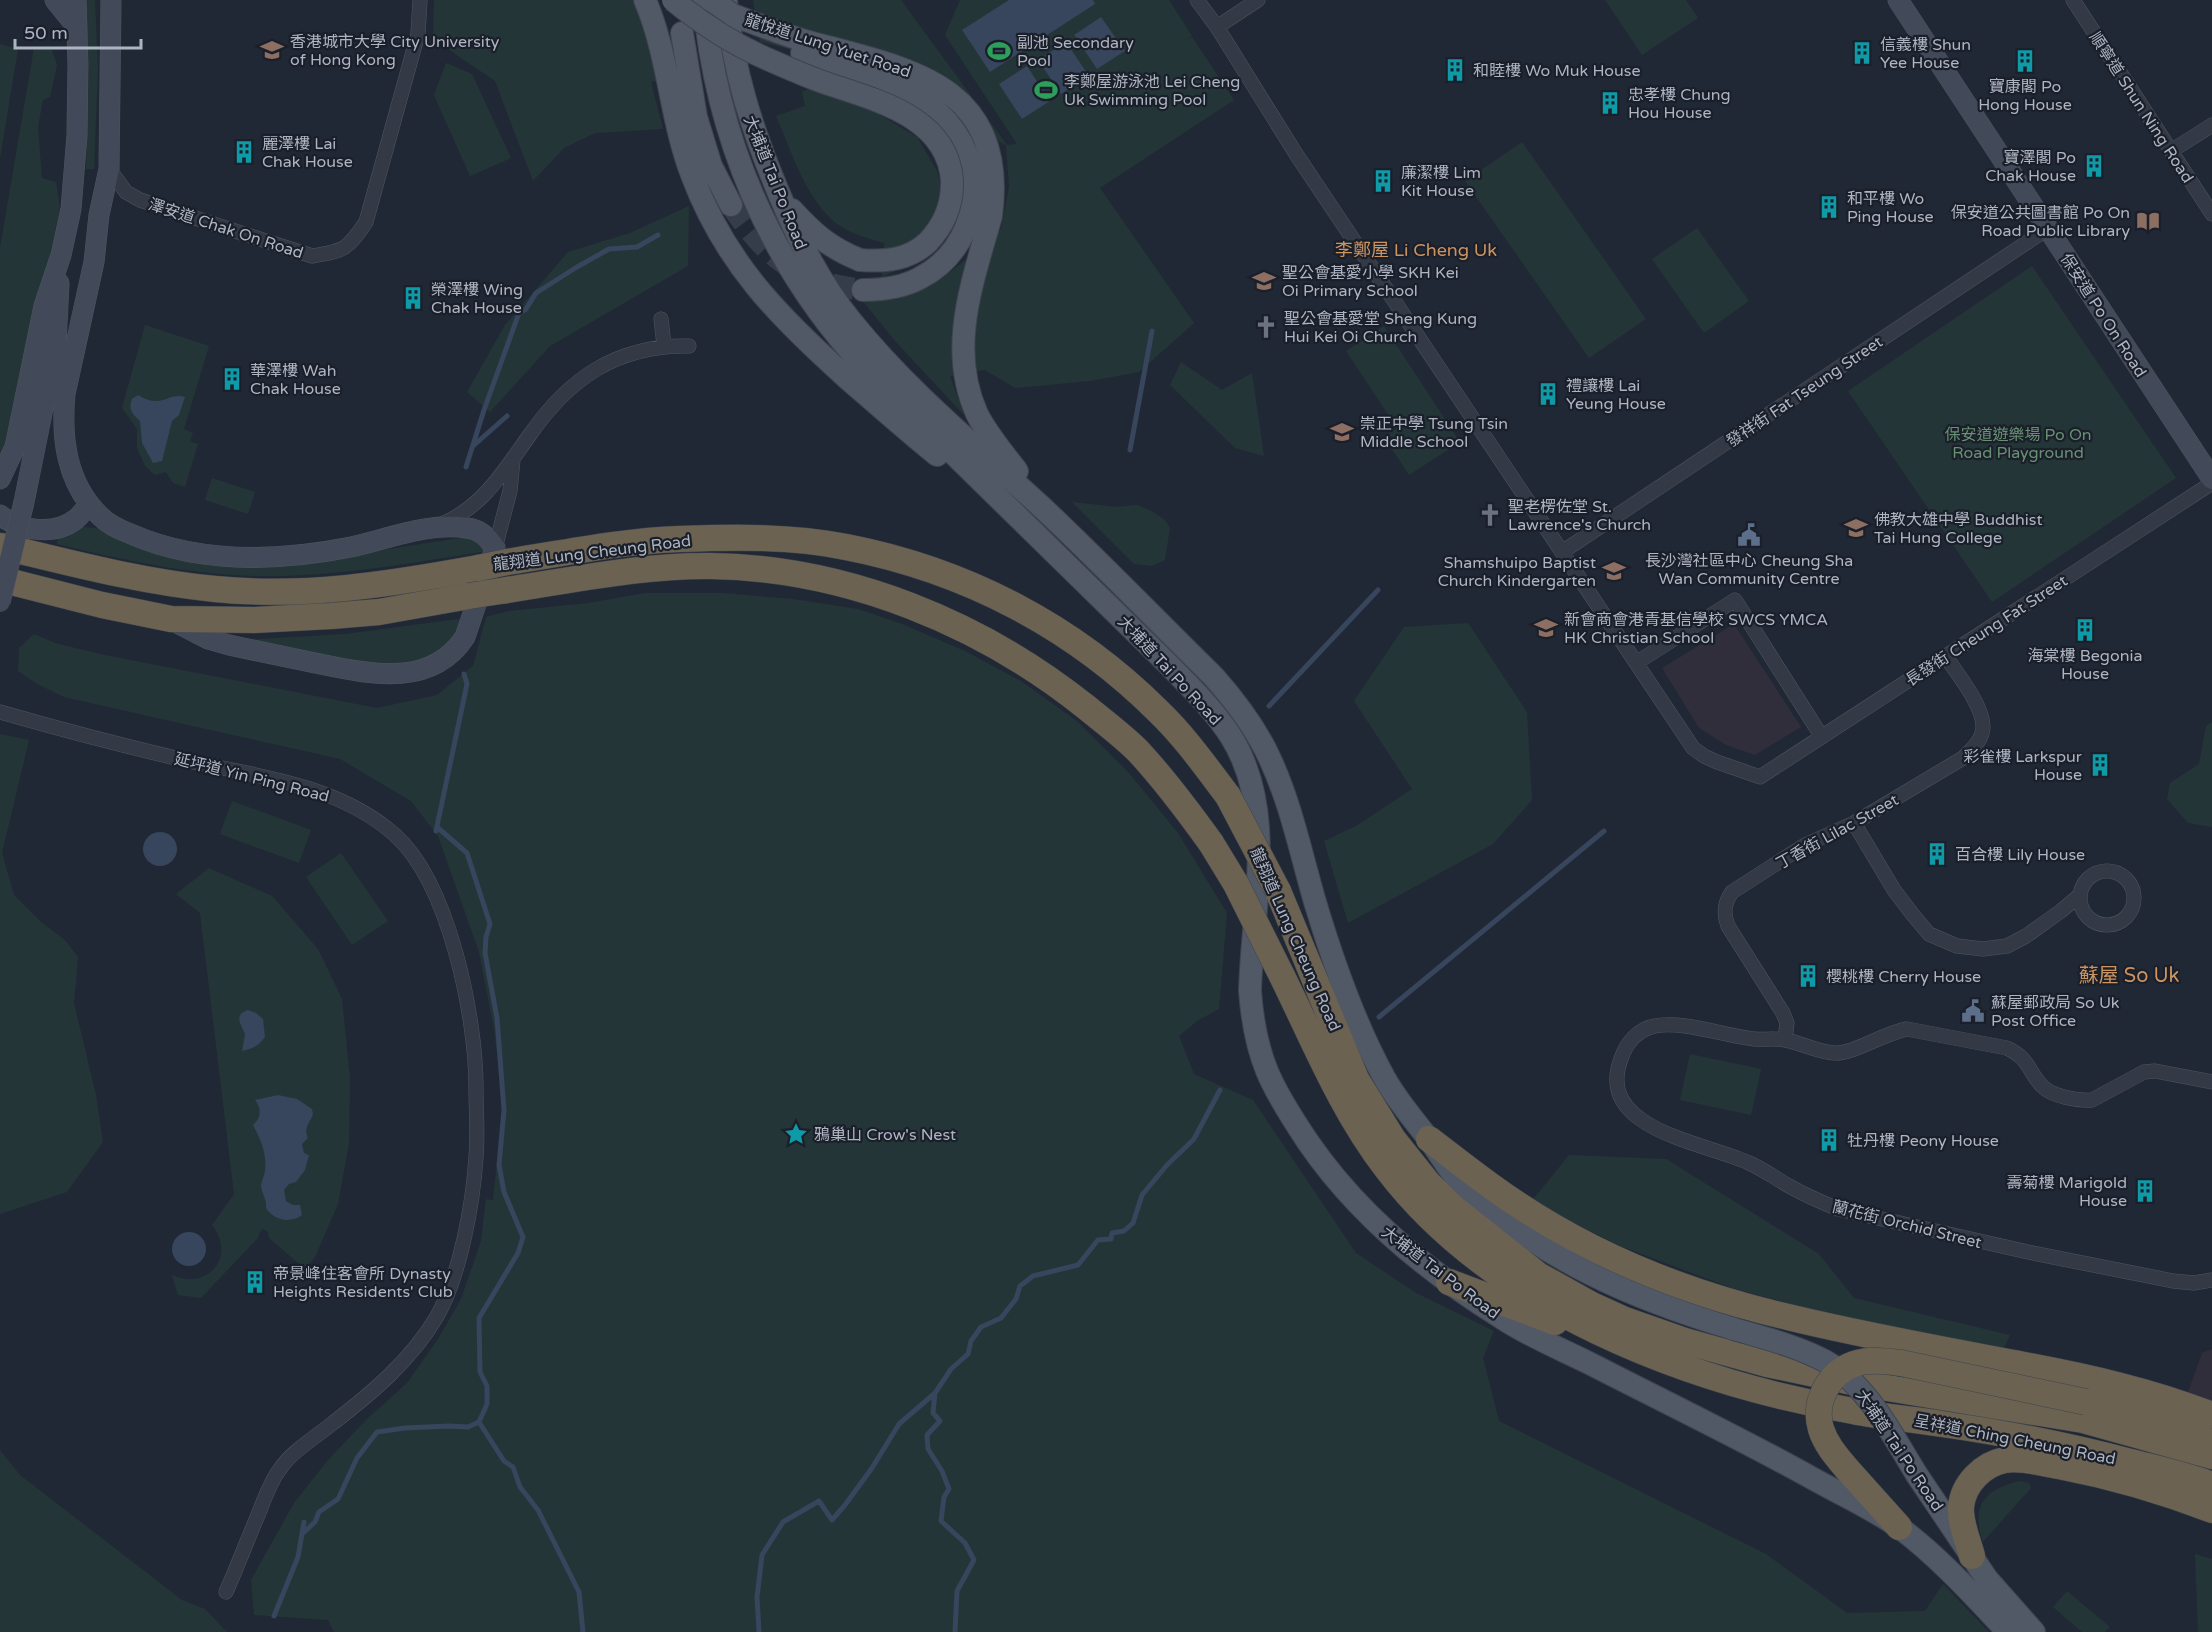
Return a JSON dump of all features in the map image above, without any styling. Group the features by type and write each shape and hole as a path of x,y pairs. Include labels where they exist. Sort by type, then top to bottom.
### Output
{"highway":[{"name":"龍翔道 Lung Cheung Road","path":"0,546 145,580 216,590 298,592 368,587 478,568 501,555 676,539 747,537 845,546 934,570 967,582 1022,608 1093,655 1159,712 1201,760 1234,807 1278,891 1365,1095 1409,1160 1438,1194 1464,1218 1538,1275 1592,1305 1625,1320 1685,1341 1767,1364 1857,1383"},
{"name":"龍翔道 Lung Cheung Road","path":"0,579 171,620 254,620 351,615 625,572 710,566 754,568 807,575 884,597 970,632 1033,668 1067,692 1136,750 1185,807 1212,843 1236,884 1347,1108 1376,1154 1413,1200 1451,1236 1504,1277 1570,1317 1616,1340 1676,1364 1759,1390 1852,1411"},
{"path":"1429,1139 1496,1190 1557,1229 1602,1254 1648,1273 1788,1317 2082,1376 2212,1415"},
{"path":"1449,1282 1567,1326 1616,1340"},
{"path":"1899,1527 1847,1469 1825,1438 1819,1419 1822,1394 1830,1381 1844,1369 1860,1363 1880,1361 1901,1363 2086,1402 2168,1422 2212,1443"},
{"name":"呈祥道 Ching Cheung Road","path":"1857,1383 2083,1420 2212,1456"},
{"name":"呈祥道 Ching Cheung Road","path":"1852,1411 1944,1424 2077,1448 2212,1485"},
{"path":"1972,1556 1961,1517 1962,1500 1976,1476 1985,1468 2005,1460 2032,1461 2097,1475 2157,1491 2212,1510"}],"main road":[{"path":"55,0 77,27"},
{"path":"0,602 24,502 56,344 61,255 74,182 78,65 76,0"},
{"path":"111,0 109,169 99,215 94,262 63,412 65,448 70,470 89,504 101,518 140,538 183,550 226,556 295,555 351,547 429,529 454,526 474,529 485,535 501,555 458,648 432,665 415,671 377,674 229,645 208,639 171,620"},
{"path":"645,0 659,39 682,145 705,206 720,236 743,271 795,330 905,430 1040,539"},
{"path":"673,0 714,31 762,57 820,81 867,96 909,115 938,141 949,164 952,189 950,205 940,227 924,245 894,260 877,262 860,260 837,250 818,237 781,198"},
{"name":"大埔道 Tai Po Road","path":"704,0 712,61 732,141 760,212 795,279 836,335 862,364 1170,666 1212,711 1231,736 1245,764 1254,794 1259,825 1250,991 1257,1045 1266,1071 1292,1119 1345,1189 1381,1227 1410,1252 1504,1320 1748,1443 1899,1527 1956,1578 2008,1632"},
{"name":"龍悅道 Lung Yuet Road","path":"711,0 779,32 907,69 943,87 972,116 982,133 988,150 994,185 991,216 964,318 963,358 970,398 990,435 1048,513"},
{"name":"保安道 Po On Road","path":"1898,0 2212,481"},
{"path":"730,7 756,31 779,43 909,93 930,106 948,122 961,140 970,160 974,179 974,199 962,236 952,252 921,278 903,286 863,291"},
{"name":"大埔道 Tai Po Road","path":"730,7 733,48 746,107 806,255 834,300 852,322 925,400 1048,513 1214,677 1237,704 1270,758 1282,788 1315,902 1355,1015 1386,1079 1462,1185 1501,1218 1551,1253 1583,1271 1654,1302 1809,1353 1827,1362 1844,1375 1859,1388 1872,1405 1951,1528 1987,1579 2034,1632"},
{"path":"682,33 696,117 711,166 731,205"},
{"path":"56,344 69,310 81,261 99,215"},
{"path":"0,478 15,447 44,306 61,255"},
{"path":"0,515 18,526 41,530 66,525 76,519 89,504"}],"street":[{"name":"澤安道 Chak On Road","path":"109,169 126,192 140,200 312,256 339,252 352,242 366,222 418,34 420,0"},
{"path":"1197,0 1217,27 1296,154 1636,663 1735,600 1822,737"},
{"path":"1217,27 1258,0"},
{"name":"順寧道 Shun Ning Road","path":"2073,0 2212,214"},
{"path":"2171,151 2212,125"},
{"name":"發祥街 Fat Tseung Street","path":"1562,552 2047,229"},
{"path":"661,319 664,345"},
{"path":"429,529 451,520 479,501 502,476 543,415 585,375 606,362 631,352 664,345 689,346"},
{"path":"501,555 514,458"},
{"name":"長發街 Cheung Fat Street","path":"1636,663 1693,748 1717,762 1760,777 2212,481"},
{"name":"丁香街 Lilac Street","path":"1785,1040 1787,1023 1783,1013 1728,926 1724,909 1727,899 1732,892 1804,845 1854,823 1963,758 1977,744 1983,729 1980,713 1946,657"},
{"name":"延坪道 Yin Ping Road","path":"0,712 180,759 301,786 339,799 370,816 397,836 417,862 439,903 457,955 476,1056 476,1157 467,1222 455,1272 438,1314 420,1342 396,1370 280,1468 265,1497 226,1592"},
{"path":"1854,823 1894,890 1913,915 1929,934 1957,946 1983,949 2007,946 2035,930 2080,895"},
{"name":"蘭花街 Orchid Street","path":"1785,1040 1754,1039 1667,1024 1645,1029 1633,1037 1624,1050 1617,1068 1618,1086 1623,1101 1633,1114 1650,1126 1682,1140 1752,1164 1814,1200 1847,1212 2173,1281 2194,1283 2212,1280"},
{"path":"1785,1040 1835,1053 1851,1050 1891,1032 1907,1029 2007,1048 2020,1055 2043,1088 2056,1094 2083,1100 2092,1100 2144,1072 2156,1071 2212,1082"}],"shaded area":[{"path":"1734,624 1801,727 1755,755 1726,745 1699,728 1662,668"},
{"path":"2212,1349 2212,1401 2188,1392 2202,1353"}],"green space":[{"path":"85,0 95,0 98,68 94,169 86,169 89,67"},
{"path":"434,0 657,0 667,25 677,77 651,82 663,129 595,133 564,148 533,181 495,81 433,39"},
{"path":"753,0 901,0 1007,145 1017,144 945,35 960,0 1169,0 1192,36 1186,41 1192,37 1234,100 1100,188 1194,323 1139,372 1090,381 1015,388 985,370 950,376 964,415 895,341 862,300 896,300 929,287 958,266 1001,229 1009,187 1006,145 835,60 760,42"},
{"path":"1605,0 1686,0 1698,18 1642,55"},
{"path":"0,44 18,49 0,158"},
{"path":"34,48 52,50 57,65 50,97 43,100 38,127 42,178 56,182 60,209 7,448 0,461 0,248"},
{"path":"446,63 472,74 511,158 470,176 434,95"},
{"path":"812,87 868,108 917,137 937,171 943,193 916,262 882,277 884,243 842,228 826,213 808,188 776,116 805,106 802,92"},
{"path":"1522,142 1646,319 1589,358 1465,181"},
{"path":"689,206 688,266 550,346 490,412 467,392 505,325 568,252 630,233"},
{"path":"1697,228 1749,301 1704,333 1652,259"},
{"name":"保安道遊樂場 Po On Road Playground","path":"2032,266 2176,478 1992,602 1848,391"},
{"path":"145,325 209,346 184,429 193,433 190,441 198,444 185,487 173,483 166,472 155,475 145,466 137,448 137,429 122,408"},
{"path":"1384,326 1460,442 1409,475 1384,437 1397,428 1346,351"},
{"path":"1181,362 1222,390 1252,373 1264,456 1235,448 1170,385"},
{"path":"212,478 255,492 248,514 205,500"},
{"path":"1072,502 1117,507 1137,505 1152,511 1165,520 1170,528 1165,560 1152,566 1134,564"},
{"path":"77,526 101,529 153,550 316,560 467,537 478,538 487,551 345,572 288,576 234,575 157,566 57,544 58,536"},
{"path":"645,593 722,593 793,599 858,609 902,624 965,651 1021,681 1078,722 1129,773 1178,833 1227,913 1219,1009 1197,1021 1179,1036 1194,1074 1253,1100 1356,1253 1416,1293 1494,1331 1483,1358 1499,1421 1766,1554 1847,1613 1925,1611 1943,1584 1989,1632 334,1632 328,1620 254,1615 251,1580 294,1503 328,1460 366,1420 407,1383 438,1339 461,1299 481,1241 486,1199 493,1200 503,1103 494,1029 479,952 438,836 411,801 340,759 64,697 39,685 18,671 19,648 34,634 55,643 100,654 377,708 437,695 473,666 486,617 509,611 588,603"},
{"path":"466,618 459,632 439,654 407,667 330,658 242,640 345,634"},
{"path":"1468,623 1527,712 1532,800 1493,844 1348,923 1324,841 1356,826 1412,789 1354,701 1404,627"},
{"path":"2212,722 2212,827 2188,823 2167,799 2170,783 2199,764 2206,726"},
{"path":"0,734 29,740 2,853 14,895 41,922 65,940 78,957 74,1003 96,1095 103,1142 67,1192 0,1214"},
{"path":"232,801 311,830 299,863 220,834"},
{"path":"341,853 388,921 352,945 306,877"},
{"path":"209,868 272,896 318,949 342,999 350,1079 349,1143 338,1204 315,1257 305,1269 269,1238 268,1232 263,1229 258,1238 201,1298 178,1295 172,1275 185,1279 197,1278 215,1268 220,1259 221,1248 219,1237 212,1225 234,1194 200,913 176,894"},
{"path":"1690,1054 1761,1069 1751,1115 1680,1100"},
{"path":"1569,1155 1666,1159 1819,1254 1854,1298 2010,1335 2001,1354 1876,1326 1732,1288 1620,1246 1531,1202"},
{"path":"0,1450 20,1475 182,1600 205,1609 227,1632 0,1632"},
{"path":"2021,1481 2029,1483 2031,1488 1983,1542 1979,1529 1979,1518 1984,1500 1998,1488"},
{"path":"2195,1554 2212,1559 2212,1632 2198,1632"},
{"path":"2067,1591 2110,1627 2105,1632 2082,1632 2053,1607"}],"water":[{"name":"副池 Secondary Pool","path":"1009,0 1093,0 1095,4 990,72 962,30"},
{"path":"1101,17 1125,51 1097,69 1074,35"},
{"path":"1066,42 1089,76 1061,94 1038,60"},
{"path":"1027,66 1050,101 1022,119 999,84"},
{"path":"138,395 153,401 185,397 179,415 172,421 162,461 153,463 142,443 140,421 131,409 132,399"},
{"path":"160,832 172,837 177,849 172,861 160,866 148,861 143,849 148,837"},
{"path":"248,1010 263,1019 265,1037 255,1047 242,1051 245,1034 239,1017"},
{"path":"278,1095 297,1099 312,1109 313,1114 307,1128 308,1138 302,1144 304,1153 309,1155 305,1170 296,1182 289,1184 284,1190 286,1201 293,1205 300,1205 302,1215 287,1220 277,1218 266,1208 261,1185 265,1171 264,1153 253,1125 260,1113 255,1100"},
{"path":"189,1232 201,1237 206,1249 201,1261 189,1266 177,1261 172,1249 177,1237"}],"waterway":[{"path":"466,467 519,313 526,309 536,293 609,249 637,247 658,235"},
{"path":"1130,450 1152,331"},
{"path":"473,446 507,416"},
{"path":"1269,706 1378,590"},
{"path":"436,831 467,684 464,674"},
{"path":"302,1534 315,1522 319,1512 338,1499 357,1458 377,1432 405,1428 468,1427 479,1422 487,1404 487,1386 480,1372 479,1318 518,1253 523,1237 504,1192 499,1165 504,1110 497,1018 485,953 490,924 467,853 437,827"},
{"path":"1379,1017 1604,831"},
{"path":"759,1632 757,1597 762,1555 783,1522 819,1501 832,1520 872,1468 899,1424 935,1393 951,1369 968,1354 971,1341 981,1327 1001,1318 1016,1299 1020,1286 1033,1276 1078,1265 1098,1240 1111,1239 1112,1233 1124,1231 1133,1223 1142,1195 1167,1165 1194,1139 1220,1090"},
{"path":"935,1393 933,1413 940,1421 927,1435 928,1449 942,1471 949,1489 944,1497 941,1521 965,1543 974,1560 957,1591 955,1632"},
{"path":"479,1422 504,1461 513,1467 520,1487 538,1510 579,1592 583,1632"},
{"path":"274,1616 298,1557 304,1522"}],"tunnel":[{"path":"731,205 758,240 786,265 820,281 863,290"}],"place":[{"name":"香港城市大學 City University of Hong Kong","path":"272,50"},
{"name":"副池 Secondary Pool","path":"999,51"},
{"name":"信義樓 Shun Yee House","path":"1862,53"},
{"name":"寶康閣 Po Hong House","path":"2025,61"},
{"name":"和睦樓 Wo Muk House","path":"1455,70"},
{"name":"李鄭屋游泳池 Lei Cheng Uk Swimming Pool","path":"1046,90"},
{"name":"忠孝樓 Chung Hou House","path":"1610,103"},
{"name":"麗澤樓 Lai Chak House","path":"244,152"},
{"name":"寶澤閣 Po Chak House","path":"2094,166"},
{"name":"廉潔樓 Lim Kit House","path":"1383,181"},
{"name":"和平樓 Wo Ping House","path":"1829,207"},
{"name":"保安道公共圖書館 Po On Road Public Library","path":"2148,221"},
{"name":"聖公會基愛小學 SKH Kei Oi Primary School","path":"1264,281"},
{"name":"榮澤樓 Wing Chak House","path":"413,298"},
{"name":"聖公會基愛堂 Sheng Kung Hui Kei Oi Church","path":"1266,327"},
{"name":"華澤樓 Wah Chak House","path":"232,379"},
{"name":"禮讓樓 Lai Yeung House","path":"1548,394"},
{"name":"崇正中學 Tsung Tsin Middle School","path":"1342,432"},
{"name":"聖老楞佐堂 St. Lawrence's Church","path":"1490,515"},
{"name":"佛教大雄中學 Buddhist Tai Hung College","path":"1856,528"},
{"name":"長沙灣社區中心 Cheung Sha Wan Community Centre","path":"1749,535"},
{"name":"Shamshuipo Baptist Church Kindergarten","path":"1614,571"},
{"name":"新會商會港青基信學校 SWCS YMCA HK Christian School","path":"1546,628"},
{"name":"海棠樓 Begonia House","path":"2085,630"},
{"name":"彩雀樓 Larkspur House","path":"2100,765"},
{"name":"百合樓 Lily House","path":"1937,854"},
{"name":"櫻桃樓 Cherry House","path":"1808,976"},
{"name":"蘇屋郵政局 So Uk Post Office","path":"1973,1011"},
{"name":"鴉巢山 Crow's Nest","path":"796,1134"},
{"name":"牡丹樓 Peony House","path":"1829,1140"},
{"name":"壽菊樓 Marigold House","path":"2145,1191"},
{"name":"帝景峰住客會所 Dynasty Heights Residents' Club","path":"255,1282"}],"district":[{"name":"李鄭屋 Li Cheng Uk","path":"1416,250"},
{"name":"蘇屋 So Uk","path":"2129,975"}]}
